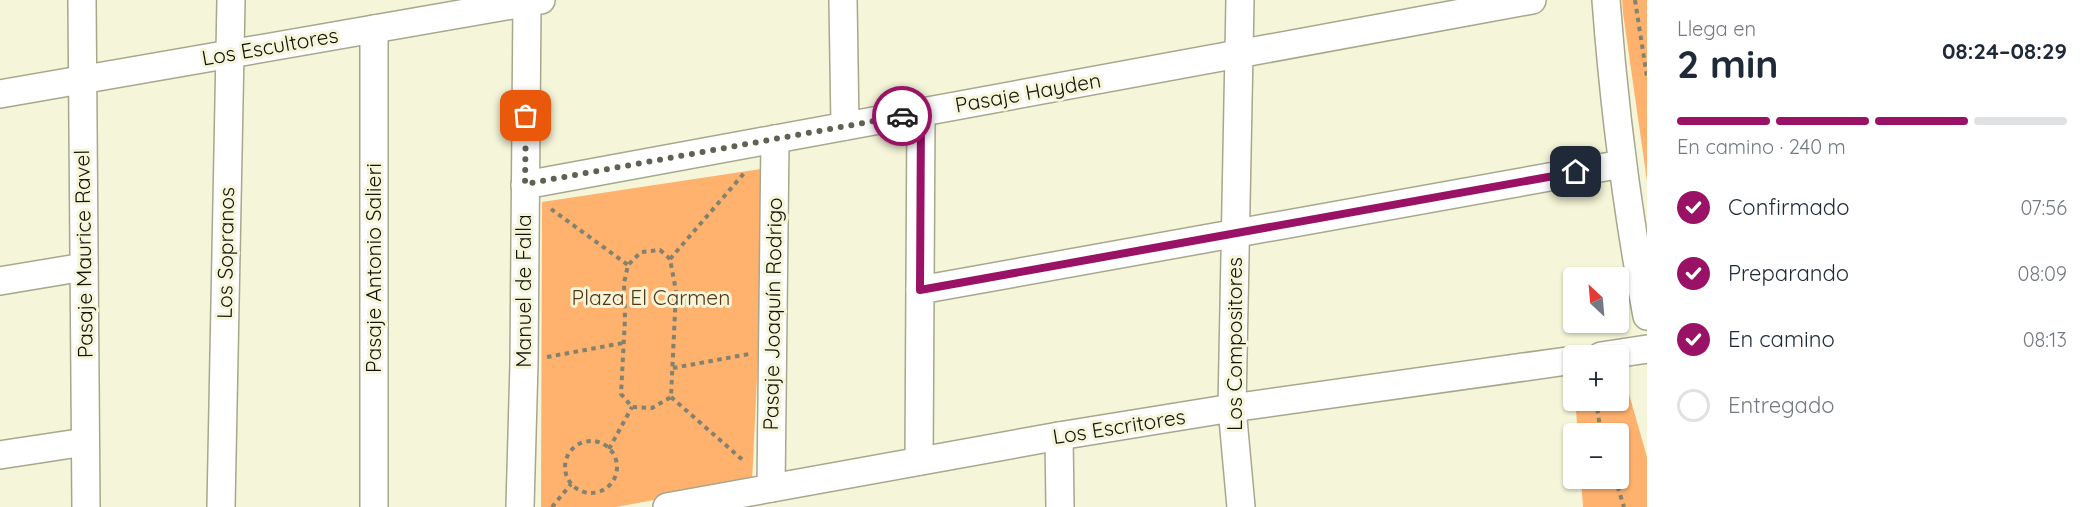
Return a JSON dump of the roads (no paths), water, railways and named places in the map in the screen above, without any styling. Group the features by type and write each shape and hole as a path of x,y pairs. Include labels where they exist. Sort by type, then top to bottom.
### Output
{"street":[{"name":"Pasaje Maurice Ravel","path":"82,0 86,507"},
{"name":"Los Sopranos","path":"221,507 231,0"},
{"path":"843,0 845,126"},
{"name":"Los Compositores","path":"1240,0 1232,408 1241,507"},
{"name":"Pasaje Hayden","path":"525,184 1532,0"},
{"path":"1606,0 1622,164 1647,316"},
{"name":"Los Escultores","path":"0,94 534,1"},
{"name":"Manuel de Falla","path":"520,507 525,184 534,1"},
{"name":"Pasaje Antonio Salieri","path":"374,29 374,507"},
{"path":"919,461 921,112"},
{"name":"Pasaje Joaquín Rodrigo","path":"771,488 775,139"},
{"path":"920,290 1622,164"},
{"path":"0,281 84,267"},
{"path":"1629,352 1647,349"},
{"name":"Los Escritores","path":"667,507 1059,436 1232,408 1563,362"},
{"path":"1059,436 1060,507"},
{"path":"0,455 85,442"}],"park label":[{"name":"Plaza El Carmen","path":"651,298"}]}
